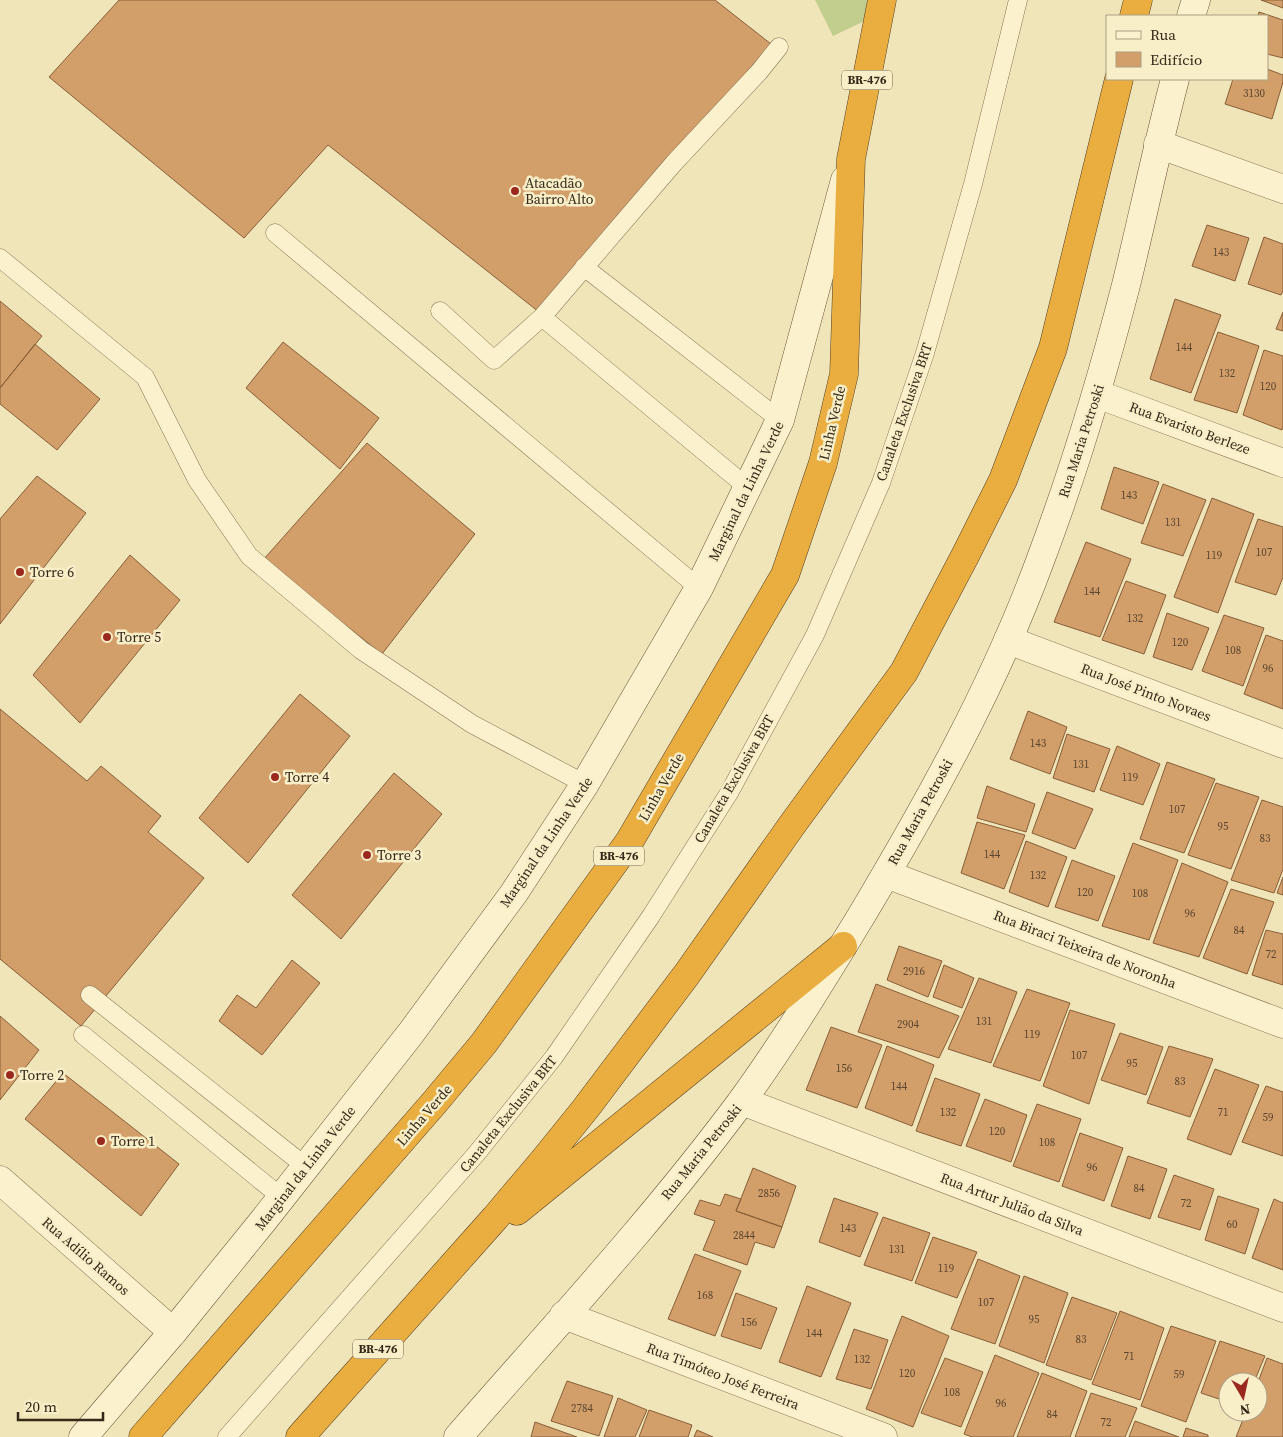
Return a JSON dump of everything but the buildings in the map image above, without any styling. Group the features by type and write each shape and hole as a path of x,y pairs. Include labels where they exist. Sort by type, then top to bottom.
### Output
{"highway":[{"name":"Linha Verde","path":"143,1437 484,1044 629,842 785,575 823,463 844,374 851,160 882,0"},
{"path":"1134,15 1138,0"},
{"name":"BR-476","path":"300,1437 544,1160 586,1108 687,974 792,825 904,672 962,563 1003,480 1053,348 1119,80"},
{"path":"456,1261 843,946"}],"main road":[{"path":"1191,15 1196,0"},
{"name":"Rua Maria Petroski","path":"458,1437 650,1215 742,1101 787,1036 843,946 932,793 977,706 1008,640 1039,564 1068,484 1097,394 1127,282 1158,144 1175,80"},
{"path":"1158,144 1283,189"},
{"name":"Marginal da Linha Verde","path":"83,1437 173,1332 417,1025 514,892 585,784 699,588 780,420 851,160"},
{"name":"Rua Evaristo Berleze","path":"1097,394 1283,463"},
{"name":"Rua José Pinto Novaes","path":"1008,640 1283,744"},
{"name":"Rua Biraci Teixeira de Noronha","path":"886,874 1283,1024"},
{"name":"Rua Artur Julião da Silva","path":"742,1101 1283,1308"},
{"name":"Rua Adílio Ramos","path":"0,1180 173,1332"},
{"name":"Rua Timóteo José Ferreira","path":"564,1315 883,1437"}],"lane":[{"name":"Canaleta Exclusiva BRT","path":"227,1437 477,1153 554,1057 651,916 729,793 814,635 880,483 928,344 973,184 1018,0"},
{"path":"440,311 494,360 542,317 674,163 779,48"},
{"path":"275,234 699,588"},
{"path":"0,258 145,377 197,480 249,556 361,650 472,724 585,784"},
{"path":"584,267 780,420"},
{"path":"542,317 747,487"},
{"path":"90,995 305,1166"},
{"path":"83,1035 281,1197"}],"green space":[{"path":"815,0 870,0 873,17 833,36"}],"place":[{"name":"Atacadão Bairro Alto","path":"515,191"},
{"name":"Torre 6","path":"20,572"},
{"name":"Torre 5","path":"107,637"},
{"name":"Torre 4","path":"275,777"},
{"name":"Torre 3","path":"367,855"},
{"name":"Torre 2","path":"10,1075"},
{"name":"Torre 1","path":"101,1141"}]}
